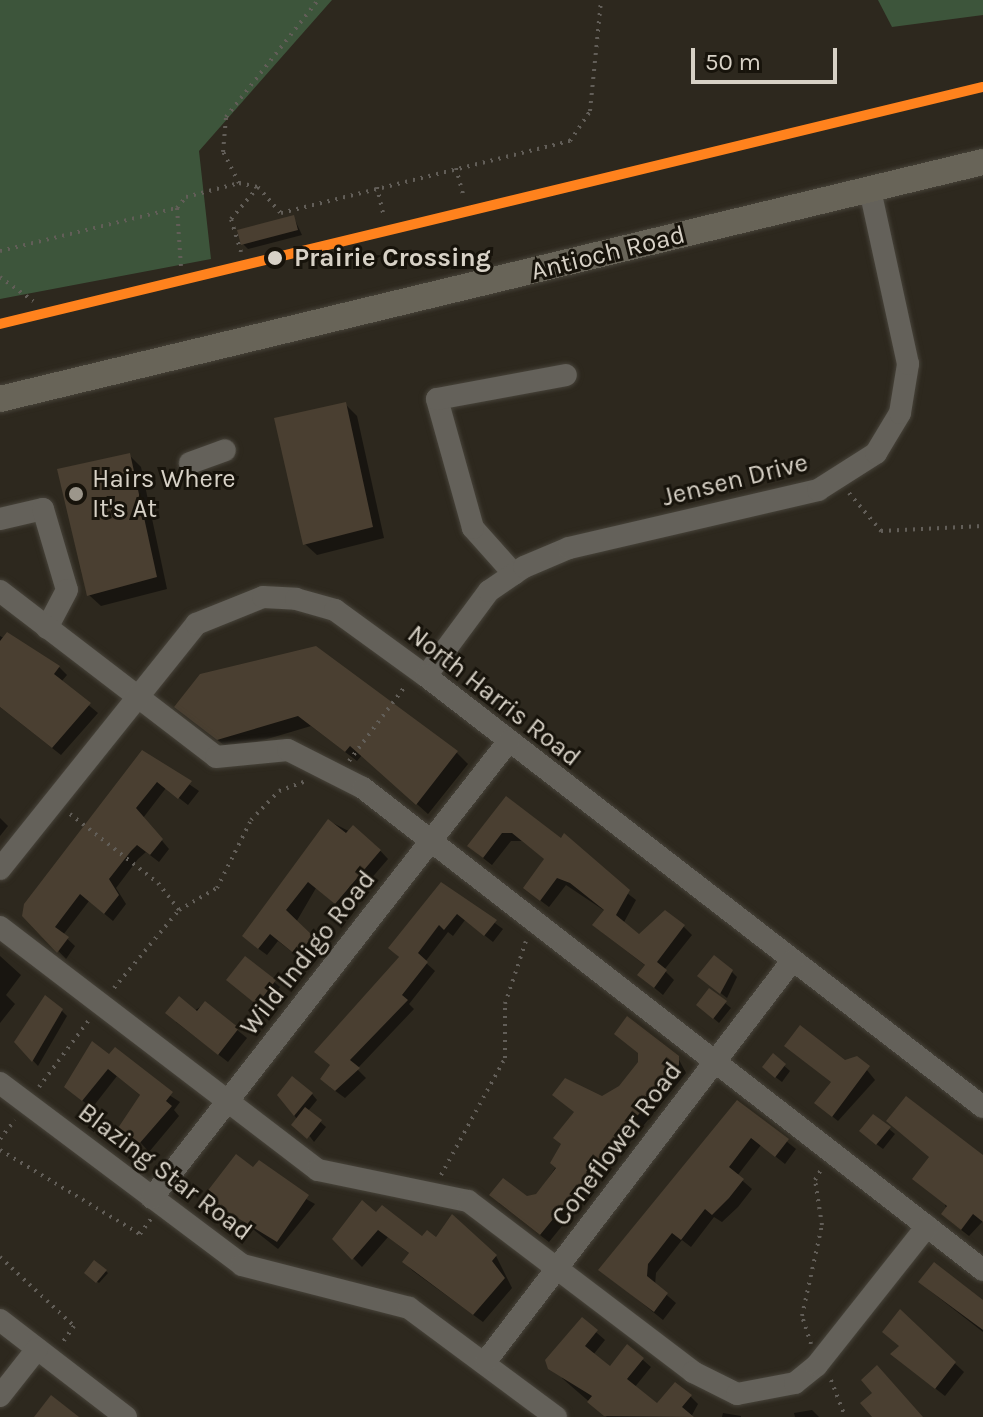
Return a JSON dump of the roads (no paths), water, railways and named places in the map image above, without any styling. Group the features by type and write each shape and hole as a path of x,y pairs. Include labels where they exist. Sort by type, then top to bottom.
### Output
{"main road":[{"name":"Antioch Road","path":"0,399 983,162"}],"street":[{"name":"Jensen Drive","path":"421,673 476,605 514,574 569,548 840,479 876,453 906,389 905,336 870,190"},
{"path":"514,574 473,528 437,399 566,375"},
{"path":"190,463 225,450"},
{"path":"0,519 43,509 67,590 47,628"},
{"path":"0,591 216,757 288,750 340,773 983,1270"},
{"name":"North Harris Road","path":"0,869 133,695 196,624 263,597 335,610 983,1107"},
{"name":"Wild Indigo Road","path":"156,1202 225,1104 508,742"},
{"path":"0,927 225,1104 318,1170 468,1201 693,1372 737,1394 795,1383 821,1359 927,1226"},
{"name":"Coneflower Road","path":"486,1361 792,961"},
{"name":"Blazing Star Road","path":"0,1083 242,1265 381,1296 486,1361 556,1417"},
{"path":"0,1320 126,1417"},
{"path":"0,1396 44,1353"}],"place":[{"name":"Prairie Crossing","path":"275,258"},
{"name":"Hairs Where It's At","path":"76,494"}]}
